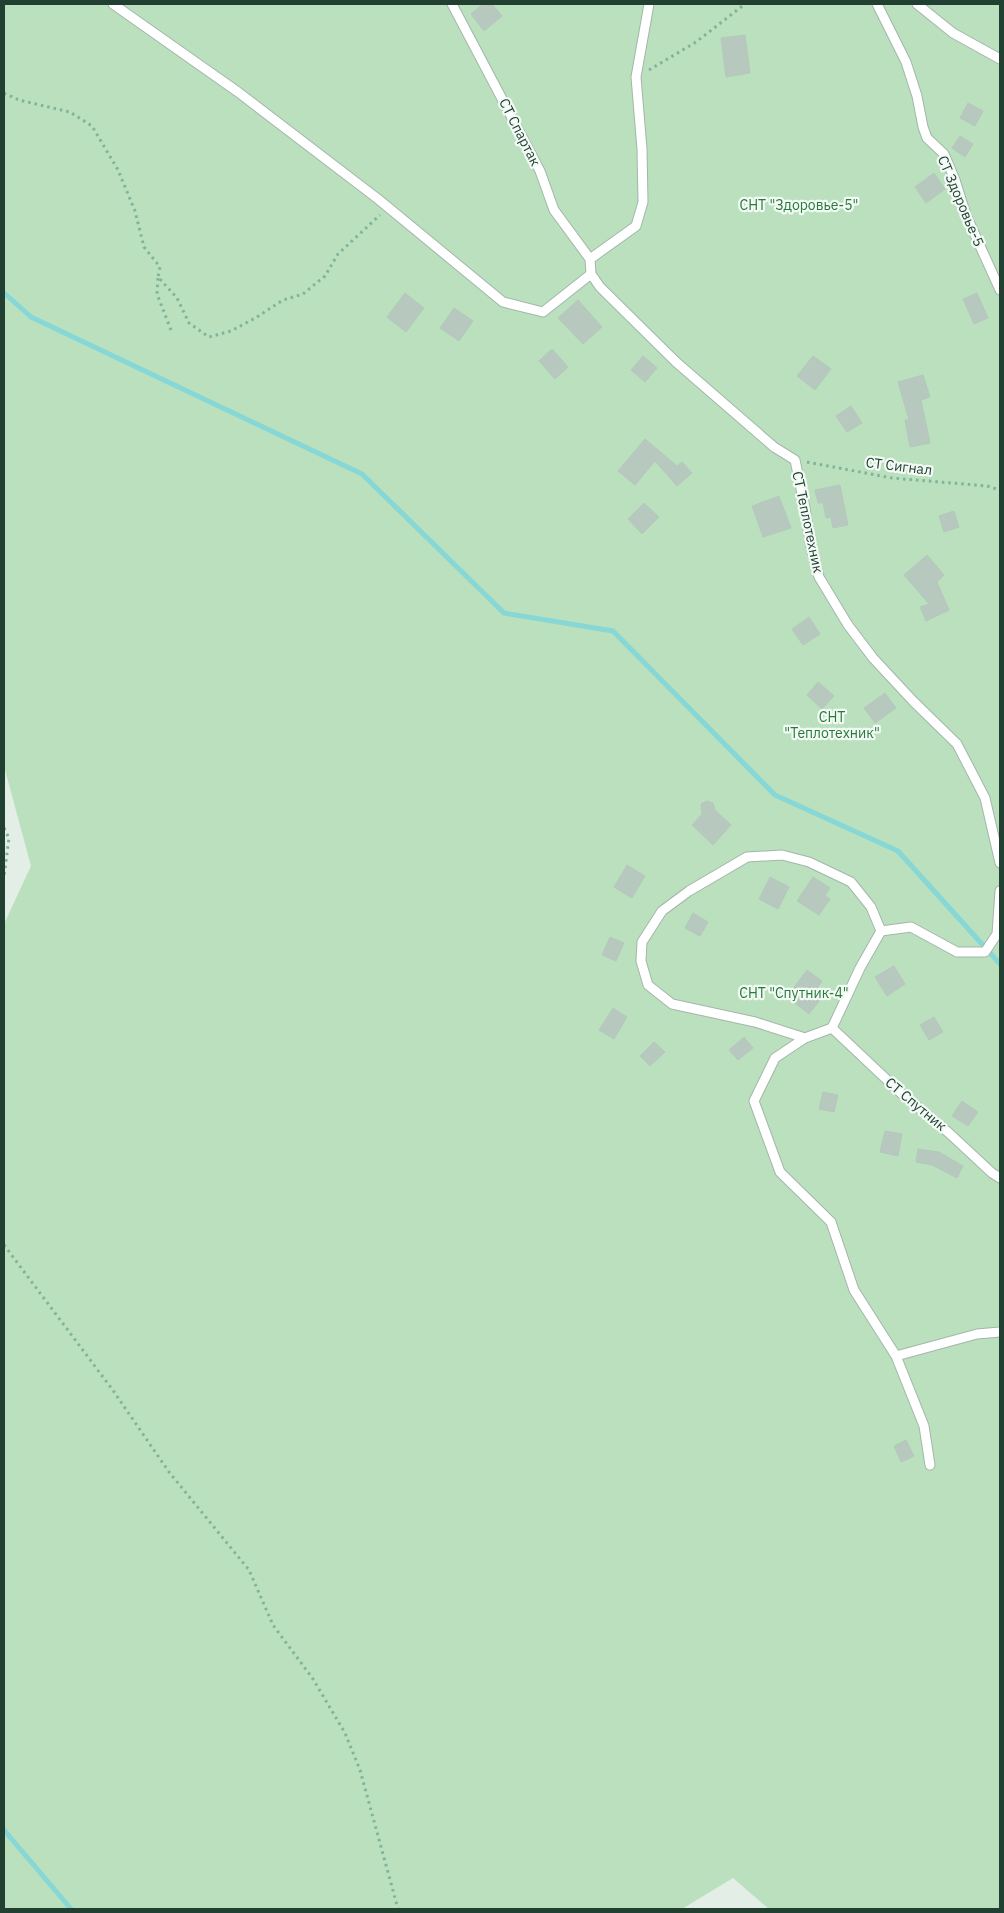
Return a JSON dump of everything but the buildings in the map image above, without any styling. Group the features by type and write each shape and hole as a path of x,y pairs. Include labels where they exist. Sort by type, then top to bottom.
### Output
{"lane":[{"path":"113,4 238,92 381,202 503,302 543,312 591,274 590,259 636,226 643,202 642,149 636,77 648,4"},
{"name":"СТ Спартак","path":"452,4 540,171 554,210 590,259"},
{"name":"СТ Здоровье-5","path":"877,4 906,62 917,96 927,138 944,154 955,180 966,215 1000,290"},
{"path":"917,4 953,33 1000,59"},
{"name":"СТ Теплотехник","path":"591,274 600,287 676,362 774,447 795,460 811,547 819,577 848,625 874,658 913,701 957,744 984,798 1000,863"},
{"path":"805,1038 755,1022 672,1004 648,985 641,961 642,942 662,911 689,891 747,857 782,855 809,862 851,882 872,907 881,931"},
{"path":"881,931 911,927 957,952 986,952 997,934 1000,891"},
{"path":"881,931 860,968 832,1028 805,1038 775,1058 754,1101 780,1172 831,1222 854,1290 896,1356 924,1426 930,1465"},
{"name":"СТ Спутник","path":"832,1028 902,1094 1000,1178"},
{"path":"896,1356 976,1334 1000,1332"}],"path":[{"path":"636,77 696,42 745,4"},
{"path":"4,93 19,100 70,112 92,126 118,170 135,211 144,247 160,267 157,294 171,330"},
{"path":"158,277 177,298 189,323 209,337 232,331 283,300 303,294 325,276 338,254 381,215 381,202"},
{"name":"СТ Сигнал","path":"795,460 892,478 988,486 1000,490"},
{"path":"4,828 9,838 4,876"},
{"path":"4,1245 112,1389 169,1472 249,1570 273,1625 313,1679 345,1733 360,1770 398,1909"}],"green space":[{"path":"4,4 1000,4 1000,1909 769,1909 733,1878 682,1909 4,1909 4,924 31,866 4,766"}],"waterway":[{"path":"4,293 31,317 362,474 504,613 613,631 775,795 898,851 1000,964"},
{"path":"4,1830 71,1909"}],"park label":[{"name":"СНТ \"Здоровье-5\"","path":"799,205"},
{"name":"СНТ \"Теплотехник\"","path":"832,726"},
{"name":"СНТ \"Спутник-4\"","path":"794,993"}]}
